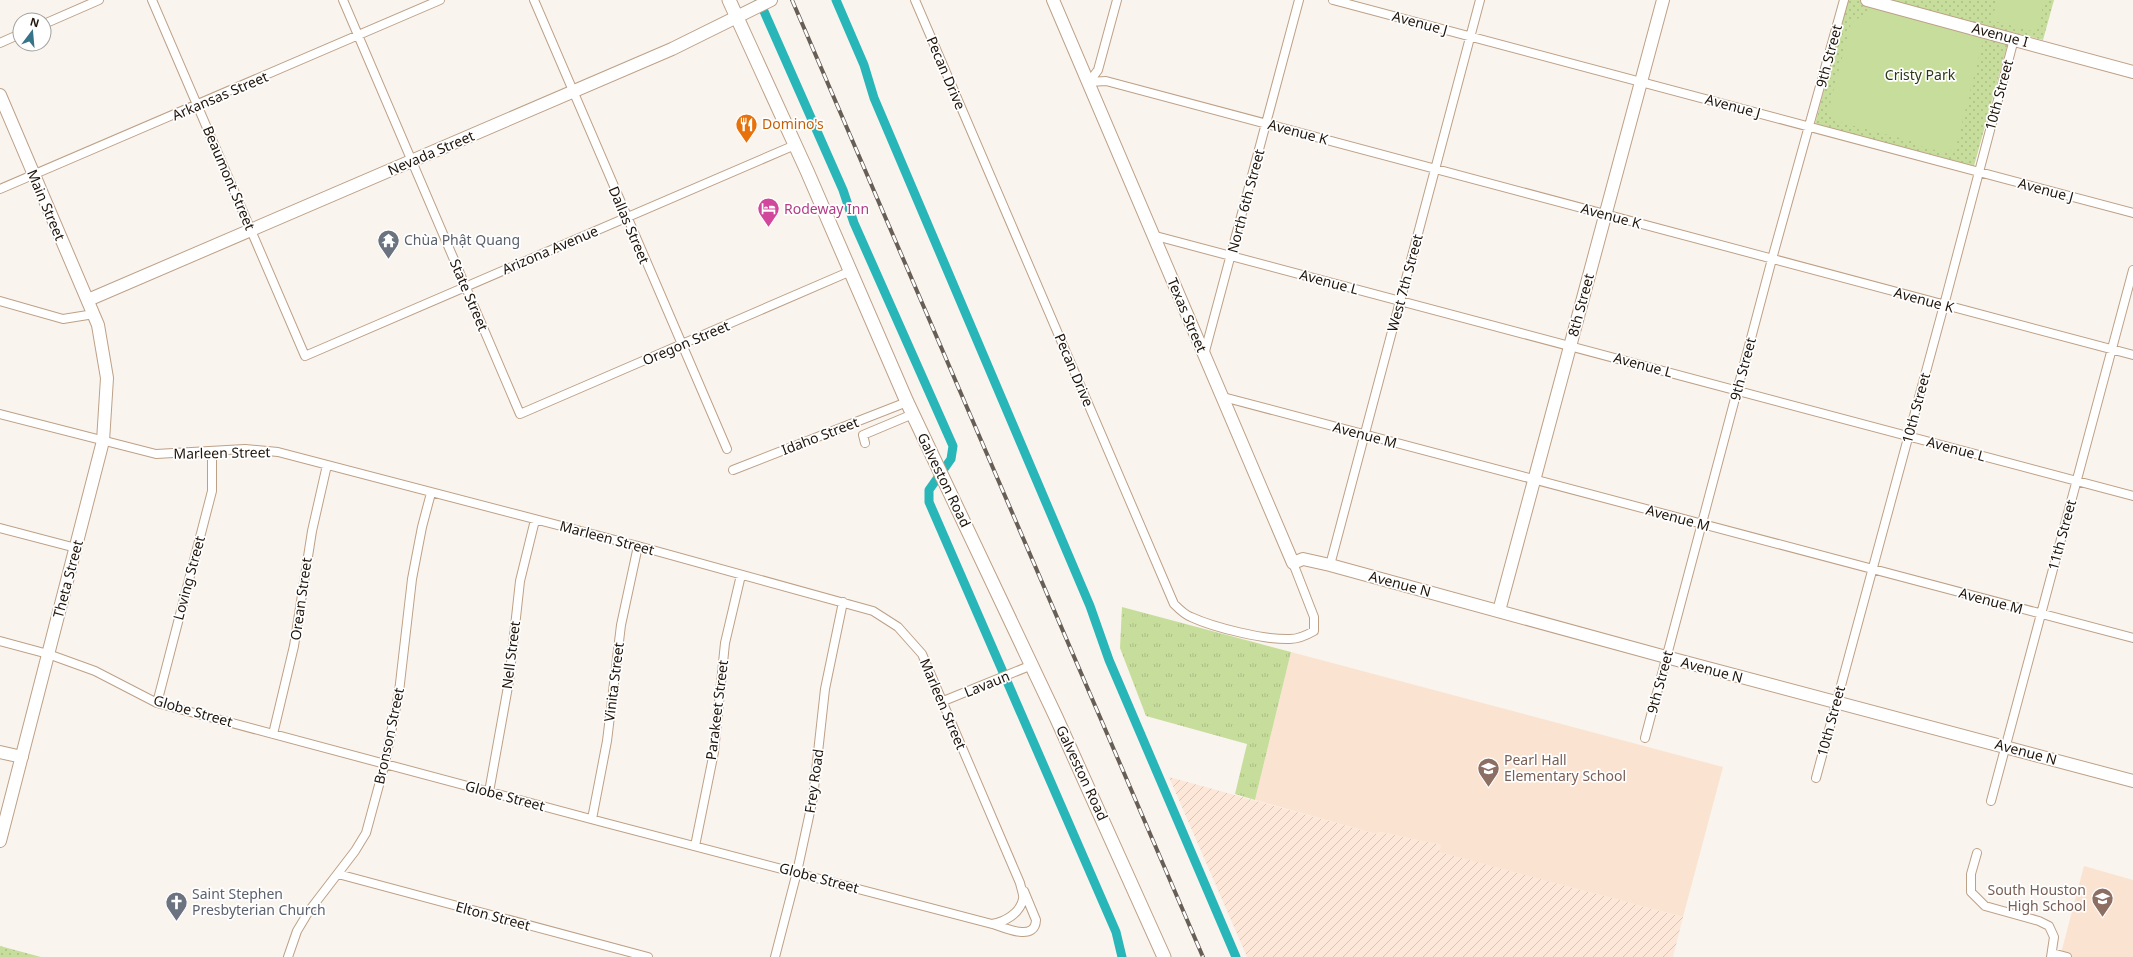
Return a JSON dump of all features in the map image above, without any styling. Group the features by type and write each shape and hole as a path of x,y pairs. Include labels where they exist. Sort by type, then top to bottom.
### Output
{"main road":[{"name":"Galveston Road","path":"729,0 796,145 930,453 1032,665 1164,957"}],"street":[{"path":"52,21 99,0"},
{"name":"Beaumont Street","path":"152,0 305,356"},
{"name":"State Street","path":"343,0 520,414"},
{"name":"Arkansas Street","path":"0,189 198,106 440,0"},
{"name":"Dallas Street","path":"534,0 572,92 727,449"},
{"name":"Nevada Street","path":"88,300 703,35 752,8 770,0"},
{"name":"Pecan Drive","path":"915,0 1174,604 1190,617 1225,628 1272,638 1292,640 1314,631"},
{"name":"Texas Street","path":"1053,0 1293,563 1314,617 1314,631"},
{"path":"1089,82 1098,70 1117,0"},
{"name":"North 6th Street","path":"1204,355 1299,0"},
{"name":"Avenue J","path":"1333,0 2133,213"},
{"name":"West 7th Street","path":"1330,565 1480,0"},
{"name":"8th Street","path":"1499,610 1663,0"},
{"name":"9th Street","path":"1645,738 1772,259 1810,127 1844,0"},
{"name":"Avenue I","path":"1867,0 2133,72"},
{"path":"0,43 12,38"},
{"name":"10th Street","path":"1816,778 1909,436 2014,39"},
{"name":"Avenue K","path":"1089,82 1106,81 2133,355"},
{"name":"Main Street","path":"0,95 94,314"},
{"name":"Arizona Avenue","path":"305,356 796,145"},
{"name":"Avenue L","path":"1152,235 2133,496"},
{"name":"11th Street","path":"1991,801 2133,270"},
{"name":"Oregon Street","path":"520,414 851,271"},
{"path":"0,301 63,319 94,314"},
{"name":"Theta Street","path":"0,841 103,441 107,378 102,339 94,314"},
{"name":"Avenue M","path":"1223,397 2133,638"},
{"name":"Idaho Street","path":"733,470 907,402"},
{"name":"Marleen Street","path":"0,414 156,454 245,450 278,452 638,546 873,611 898,627 922,654 1020,883 1023,899 1015,913 1004,922 992,924"},
{"path":"865,443 863,435 913,414"},
{"name":"Loving Street","path":"157,703 212,491 212,452"},
{"name":"Orean Street","path":"273,734 294,646 312,531 326,465"},
{"name":"Bronson Street","path":"288,957 297,931 309,911 355,851 366,833 385,763 399,692 412,578 422,527 431,493"},
{"name":"Nell Street","path":"490,792 509,681 520,581 535,520"},
{"path":"0,528 76,548"},
{"name":"Vinita Street","path":"592,819 607,741 621,625 638,546"},
{"name":"Avenue N","path":"1293,563 1303,559 1330,565 1499,610 1666,657 2133,781"},
{"name":"Parakeet Street","path":"695,846 714,752 725,643 741,575"},
{"name":"Frey Road","path":"775,957 814,798 825,689 843,602"},
{"name":"Globe Street","path":"0,641 48,654 95,671 157,703 1026,933 1032,931 1036,924 1036,920 1020,883"},
{"name":"Lavaun","path":"942,702 1032,665"},
{"path":"0,752 22,756"},
{"path":"1977,853 1971,874 1971,892 1985,906 2039,921 2049,926 2054,937 2051,955 2067,957"},
{"name":"Elton Street","path":"338,874 648,957"}],"shaded area":[{"name":"Pearl Hall Elementary School","path":"1291,652 1723,767 1683,917 1439,852 1441,845 1380,832 1376,834 1255,800"},
{"path":"1169,777 1376,834 1380,832 1441,845 1440,852 1683,917 1673,957 1247,957"},
{"name":"South Houston High School","path":"2084,866 2133,880 2133,957 2060,957"}],"green space":[{"name":"Cristy Park","path":"1848,0 2054,0 2043,40 2011,32 1974,166 1815,124"},
{"path":"1999,0 2044,0 2039,26 2032,31 1990,20"},
{"name":"Cristy Park","path":"1874,8 1984,37 1956,147 1947,153 1915,145 1915,142 1839,122 1828,112 1851,23"},
{"path":"1122,607 1291,652 1255,800 1235,794 1247,744 1146,716 1120,648"},
{"path":"0,946 41,957 0,957"}],"waterway":[{"path":"759,0 843,190 854,223 953,446 951,459 929,490 929,502 1116,932 1122,957"},
{"path":"836,0 864,65 874,98 1090,606 1109,660 1236,957"}],"railway":[{"path":"792,0 1203,957"}],"place":[{"name":"Domino's","path":"747,144"},
{"name":"Rodeway Inn","path":"768,228"},
{"name":"Chùa Phật Quang","path":"389,260"},
{"name":"Pearl Hall Elementary School","path":"1488,788"},
{"name":"South Houston High School","path":"2102,918"},
{"name":"Saint Stephen Presbyterian Church","path":"176,922"}]}
